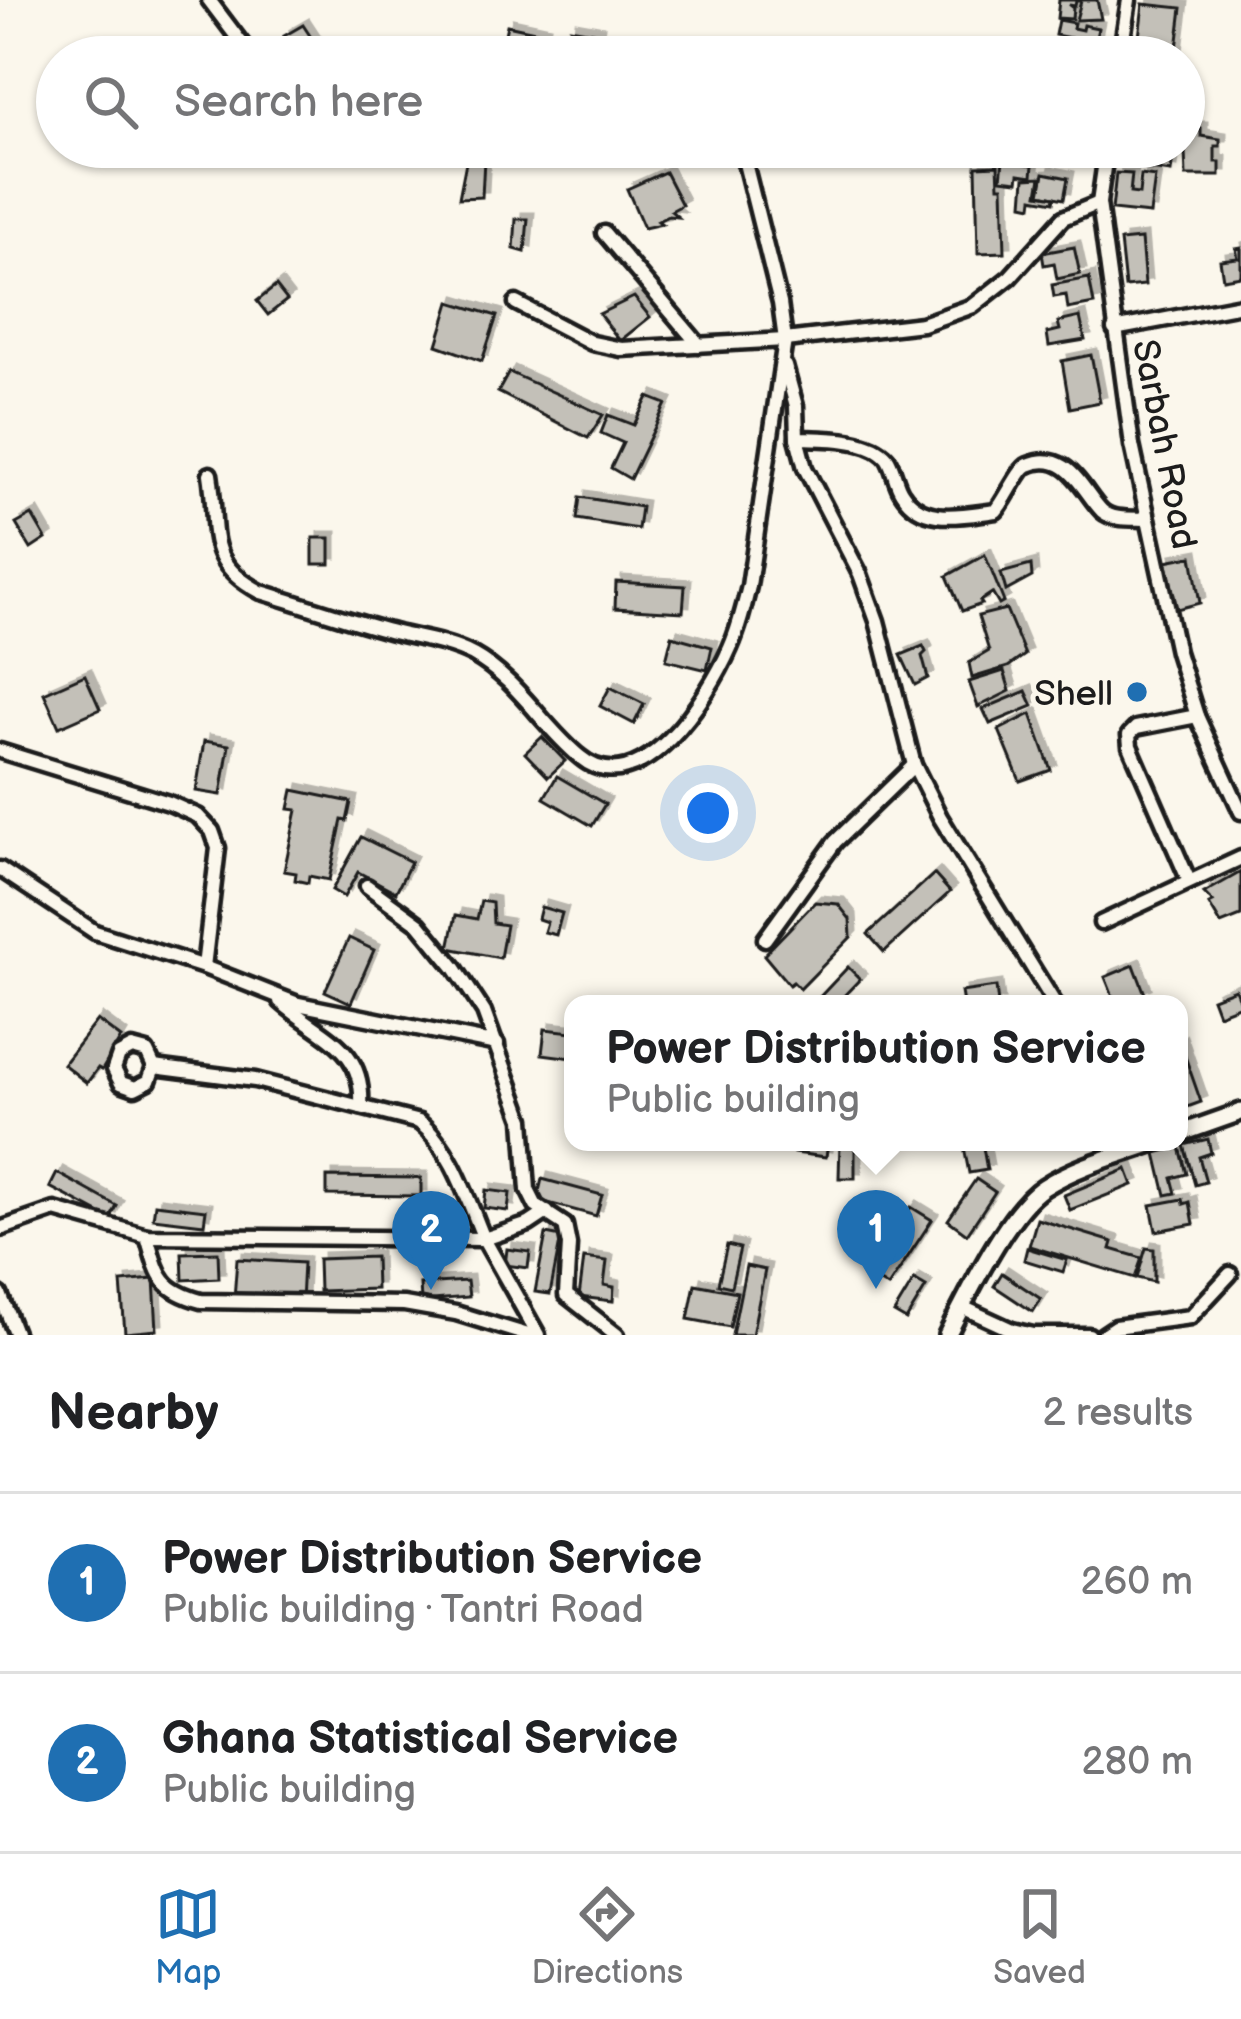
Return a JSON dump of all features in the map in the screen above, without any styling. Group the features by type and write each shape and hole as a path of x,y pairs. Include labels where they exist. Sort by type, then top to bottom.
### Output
{"street":[{"path":"209,0 236,36"},
{"path":"1123,36 1129,0"},
{"path":"210,474 217,546 236,579 261,592 461,649 506,678 580,757 598,768 627,769 649,758 679,729 718,671 740,625 785,340 747,168"},
{"name":"Sarbah Road","path":"1104,168 1099,203 1114,329 1148,519 1177,652 1198,716 1241,812"},
{"path":"516,302 592,343 621,349 785,340 922,324 973,306 1010,277 1063,218 1099,203"},
{"path":"604,232 699,345"},
{"path":"1114,329 1241,305"},
{"path":"782,360 796,406 797,438 805,468 860,574 914,765 940,818 1049,995"},
{"path":"797,438 869,447 886,457 902,493 916,509 938,517 996,512 1020,473 1028,465 1043,464 1076,473 1103,512 1148,519"},
{"path":"1189,881 1141,774 1130,735 1136,728 1198,716"},
{"path":"0,752 198,816 212,831 218,848 204,968"},
{"path":"765,939 835,842 914,765"},
{"path":"1101,923 1241,858"},
{"path":"0,869 95,932 277,998 497,1044"},
{"path":"367,886 419,924 484,1012 523,1119 529,1190 536,1206 566,1225 566,1295 617,1335"},
{"path":"277,998 331,1039 358,1068 361,1107"},
{"path":"154,1066 255,1080 419,1122 458,1179 484,1239 538,1335"},
{"path":"1188,1131 1241,1112"},
{"path":"946,1335 1029,1199 1081,1169 1131,1151"},
{"path":"0,1229 56,1210 147,1236 484,1239 529,1224 547,1212"},
{"path":"147,1236 159,1278 179,1295 201,1301 404,1304 456,1313 528,1335"},
{"path":"1103,1335 1115,1327 1190,1317 1230,1274"},
{"path":"0,1294 16,1335"},
{"path":"962,1307 1033,1335 1089,1335"}],"building":[{"path":"1059,0 1097,0 1101,19 1076,20 1081,1 1069,5 1072,19 1057,18"},
{"path":"1143,4 1182,8 1179,36 1139,36"},
{"path":"1058,20 1082,30 1083,25 1098,28 1096,36 1055,35"},
{"path":"303,25 310,36 284,36"},
{"path":"507,25 544,33 543,36 505,36"},
{"path":"570,28 598,33 598,36 569,36"},
{"path":"1205,137 1220,139 1215,162 1220,162 1220,176 1186,176 1186,168 1205,168"},
{"path":"465,168 484,168 482,197 459,198"},
{"path":"976,168 998,168 1005,252 978,253"},
{"path":"1002,168 1033,168 1032,176 1019,174 1018,181 1001,179"},
{"path":"665,172 682,205 671,211 678,217 668,216 658,221 662,224 644,228 627,189"},
{"path":"1044,173 1068,178 1064,199 1040,194"},
{"path":"1116,173 1132,174 1130,193 1139,194 1141,175 1155,177 1150,214 1112,210"},
{"path":"1041,177 1038,194 1055,197 1054,202 1033,198 1032,206 1023,204 1025,178"},
{"path":"516,219 528,219 525,252 514,249"},
{"path":"1141,239 1145,285 1125,287 1120,241"},
{"path":"1074,247 1080,274 1057,279 1054,263 1044,265 1042,253"},
{"path":"1241,248 1241,276 1223,279 1220,260 1238,258 1236,249"},
{"path":"1089,278 1094,304 1068,309 1066,295 1054,297 1052,285"},
{"path":"276,286 287,300 268,315 257,301"},
{"path":"634,297 650,317 620,341 599,314"},
{"path":"450,302 497,316 482,361 437,345"},
{"path":"1080,317 1085,340 1049,346 1047,333 1060,330 1058,322"},
{"path":"1091,355 1100,402 1070,408 1062,361"},
{"path":"509,372 603,415 588,438 498,392"},
{"path":"648,397 666,404 630,479 611,468 623,443 601,433 608,415 634,425"},
{"path":"580,497 641,507 638,529 577,519"},
{"path":"32,515 46,539 31,549 16,524"},
{"path":"313,538 330,538 330,564 313,564"},
{"path":"985,555 1004,602 999,605 992,593 982,604 962,611 947,576"},
{"path":"1192,556 1200,603 1177,609 1166,561"},
{"path":"1031,565 1032,577 1006,591 1001,573"},
{"path":"616,582 685,586 683,612 615,608"},
{"path":"1006,609 1025,655 1008,667 972,678 969,663 989,651 978,616"},
{"path":"672,636 712,647 707,670 666,660"},
{"path":"923,646 928,678 915,685 901,655"},
{"path":"1004,671 1010,691 978,707 969,682"},
{"path":"85,675 100,709 59,727 44,693"},
{"path":"610,687 644,704 634,724 600,706"},
{"path":"1026,691 1033,706 990,724 983,709"},
{"path":"1031,714 1051,770 1020,781 999,730"},
{"path":"542,737 565,761 548,777 525,753"},
{"path":"204,741 229,745 221,795 196,791"},
{"path":"557,776 605,804 592,826 544,798"},
{"path":"293,790 351,802 347,821 342,820 329,880 309,876 308,883 284,871 297,810 289,809"},
{"path":"361,837 411,862 396,892 358,872 344,897 332,890"},
{"path":"1241,872 1241,916 1221,924 1204,893"},
{"path":"934,874 950,892 884,952 868,934"},
{"path":"481,901 492,903 493,923 506,925 500,958 449,948 456,915 477,919"},
{"path":"815,902 838,904 850,919 851,937 800,989 793,982 789,985 764,955"},
{"path":"541,907 562,913 556,935 544,932 547,922 538,919"},
{"path":"349,938 374,950 351,1003 325,991"},
{"path":"1134,965 1145,994 1112,995 1105,977"},
{"path":"848,967 860,979 845,995 822,995"},
{"path":"996,987 997,995 962,995"},
{"path":"1235,989 1241,1005 1218,1014 1212,998"},
{"path":"97,1020 121,1038 102,1070 98,1068 87,1083 63,1064"},
{"path":"545,1029 564,1031 564,1057 542,1054"},
{"path":"1188,1065 1201,1102 1188,1107"},
{"path":"1208,1139 1211,1153 1199,1157 1206,1182 1195,1185 1188,1144"},
{"path":"794,1151 827,1151 826,1157"},
{"path":"840,1151 855,1151 855,1178 839,1178"},
{"path":"965,1151 984,1151 987,1170 969,1173"},
{"path":"1181,1151 1187,1174 1172,1178 1176,1193 1166,1195 1156,1153"},
{"path":"1127,1169 1133,1185 1070,1210 1064,1195"},
{"path":"57,1173 117,1206 110,1219 50,1187"},
{"path":"327,1177 421,1178 421,1196 327,1195"},
{"path":"542,1179 602,1195 596,1216 537,1200"},
{"path":"976,1179 995,1192 967,1234 948,1220"},
{"path":"486,1190 510,1193 508,1211 484,1208"},
{"path":"1183,1199 1184,1204 1190,1202 1194,1224 1156,1231 1151,1205"},
{"path":"155,1204 206,1210 204,1224 153,1218"},
{"path":"911,1207 932,1220 888,1287 867,1274"},
{"path":"1037,1219 1113,1242 1111,1249 1142,1258 1135,1278 1029,1246"},
{"path":"546,1234 561,1237 550,1294 535,1292"},
{"path":"727,1245 740,1248 731,1287 718,1284"},
{"path":"1027,1248 1067,1260 1063,1272 1024,1260"},
{"path":"1146,1248 1154,1249 1154,1282 1137,1278"},
{"path":"507,1249 530,1252 528,1268 505,1265"},
{"path":"218,1252 219,1278 183,1280 182,1253"},
{"path":"375,1257 376,1289 319,1291 318,1259"},
{"path":"584,1258 607,1261 604,1285 614,1287 613,1301 579,1297"},
{"path":"237,1259 303,1263 301,1302 234,1298"},
{"path":"746,1266 765,1270 752,1335 732,1335"},
{"path":"1002,1273 1041,1299 1033,1312 994,1286"},
{"path":"154,1279 157,1330 125,1333 121,1282"},
{"path":"914,1280 926,1287 906,1320 894,1313"},
{"path":"467,1281 469,1297 421,1301 420,1284"},
{"path":"695,1284 737,1292 730,1327 688,1319"}],"place":[{"name":"Shell","path":"1137,692"},
{"name":"Power Distribution Service","path":"876,1289"},
{"name":"Ghana Statistical Service","path":"431,1290"}]}
